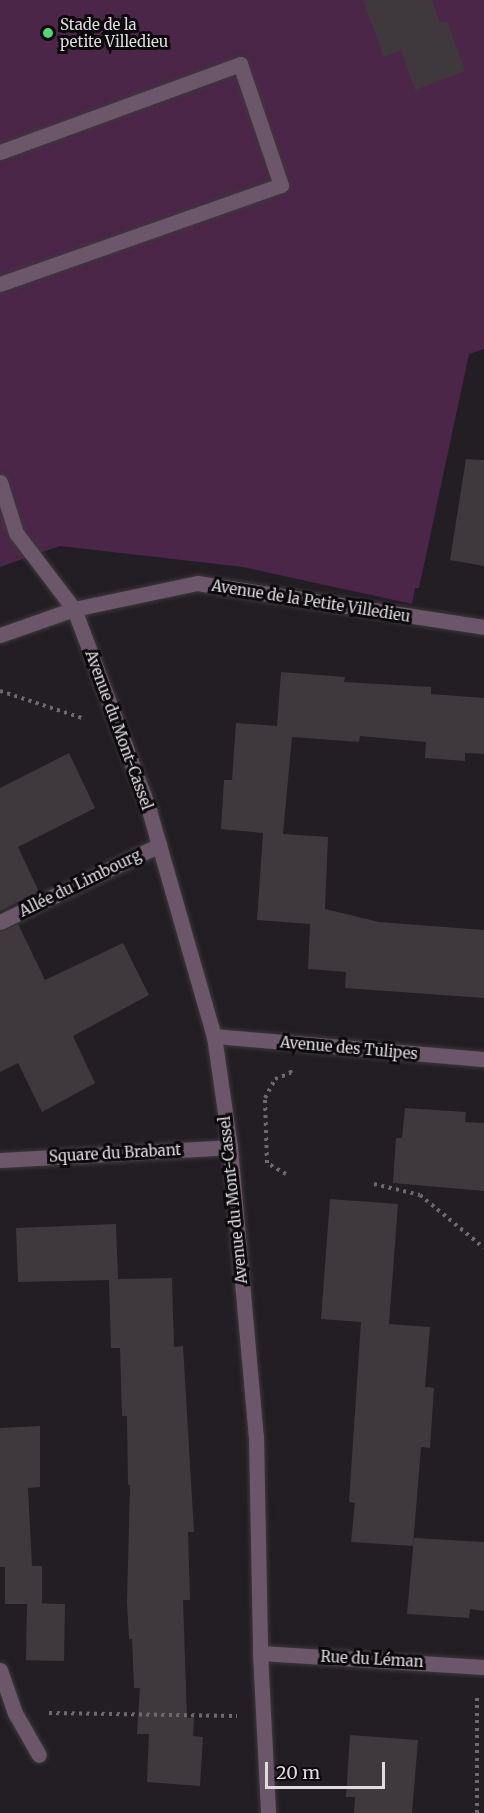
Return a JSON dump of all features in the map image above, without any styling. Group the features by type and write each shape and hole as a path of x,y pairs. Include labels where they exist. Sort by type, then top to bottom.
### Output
{"street":[{"path":"0,152 240,64 281,185 0,284"},
{"name":"Avenue du Mont-Cassel","path":"0,482 16,533 74,609 120,731 159,845 214,1036 230,1147 256,1436 260,1653 268,1813"},
{"name":"Avenue de la Petite Villedieu","path":"0,635 74,609 196,583 484,627"},
{"name":"Allée du Limbourg","path":"0,922 159,845"},
{"name":"Avenue des Tulipes","path":"214,1036 484,1059"},
{"name":"Square du Brabant","path":"0,1160 230,1147"},
{"name":"Rue du Léman","path":"260,1653 480,1666"},
{"path":"0,1670 15,1713 39,1755"}],"path":[{"path":"0,691 120,731"},
{"path":"286,1174 267,1163 266,1098 275,1079 291,1073 290,1043"},
{"path":"374,1184 420,1195 484,1248"},
{"path":"477,1813 480,1666"},
{"path":"15,1713 264,1716"}],"shaded area":[{"path":"0,0 484,0 484,349 469,354 419,588 415,588 412,604 243,567 60,546 0,567"}],"building":[{"path":"363,0 432,0 440,23 447,21 465,71 415,90 401,50 384,57"},
{"path":"466,459 484,460 484,566 450,560"},
{"path":"281,672 345,677 344,682 431,687 431,694 484,698 484,754 465,753 465,761 425,758 426,742 360,736 359,742 292,737 283,834 328,837 325,909 379,922 484,930 484,998 345,988 346,972 308,969 310,924 257,920 263,833 221,829 224,780 232,780 236,723 277,726"},
{"path":"69,753 95,808 18,847 39,892 0,911 0,788"},
{"path":"18,924 45,980 123,943 149,995 73,1036 95,1083 42,1112 18,1063 0,1072 0,932"},
{"path":"405,1108 466,1112 465,1122 484,1123 484,1191 393,1183 396,1138 402,1138"},
{"path":"330,1199 398,1204 389,1324 430,1327 425,1387 434,1388 430,1448 421,1447 413,1546 351,1542 355,1503 349,1502 361,1322 321,1319"},
{"path":"116,1224 118,1279 172,1278 174,1347 183,1346 194,1532 188,1532 190,1600 183,1600 187,1718 194,1718 193,1736 203,1737 200,1786 147,1782 149,1734 137,1734 140,1688 134,1688 132,1639 129,1639 127,1602 130,1485 128,1485 127,1416 122,1416 120,1348 111,1348 109,1280 18,1282 16,1228"},
{"path":"40,1426 40,1487 28,1488 32,1566 0,1567 0,1428"},
{"path":"414,1538 484,1542 484,1611 470,1609 469,1618 407,1614"},
{"path":"5,1566 42,1566 42,1604 5,1604"},
{"path":"27,1603 65,1604 64,1661 26,1660"},
{"path":"350,1735 418,1740 412,1813 354,1813 355,1797 346,1797"}],"place":[{"name":"Stade de la petite Villedieu","path":"48,33"}]}
